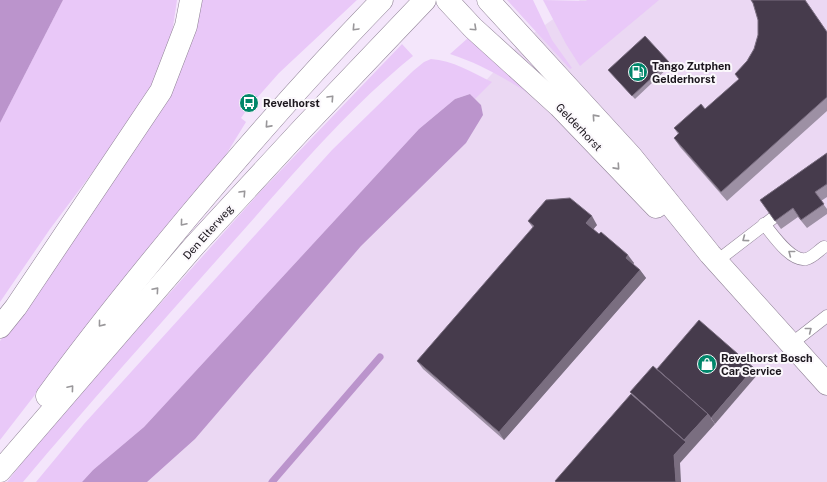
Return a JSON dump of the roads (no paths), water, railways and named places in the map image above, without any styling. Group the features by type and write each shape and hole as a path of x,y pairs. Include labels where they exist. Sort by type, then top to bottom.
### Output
{"street":[{"path":"0,327 16,307 161,91 186,26 191,0"},
{"path":"0,460 86,343 156,255 233,164 382,0"},
{"name":"Den Elterweg","path":"0,471 195,245 424,0"},
{"name":"Gelderhorst","path":"447,0 473,28 554,102 654,205 714,258"},
{"name":"Gelderhorst","path":"488,0 631,156 714,258 791,344 824,376"}],"lane":[{"path":"714,258 768,221 790,253 799,259 807,259 824,247"},
{"path":"791,344 827,316"}],"waterway":[{"path":"272,482 380,357"}],"place":[{"name":"Tango Zutphen Gelderhorst","path":"638,72"},
{"name":"Revelhorst","path":"249,103"},
{"name":"Revelhorst Bosch Car Service","path":"707,364"}]}
